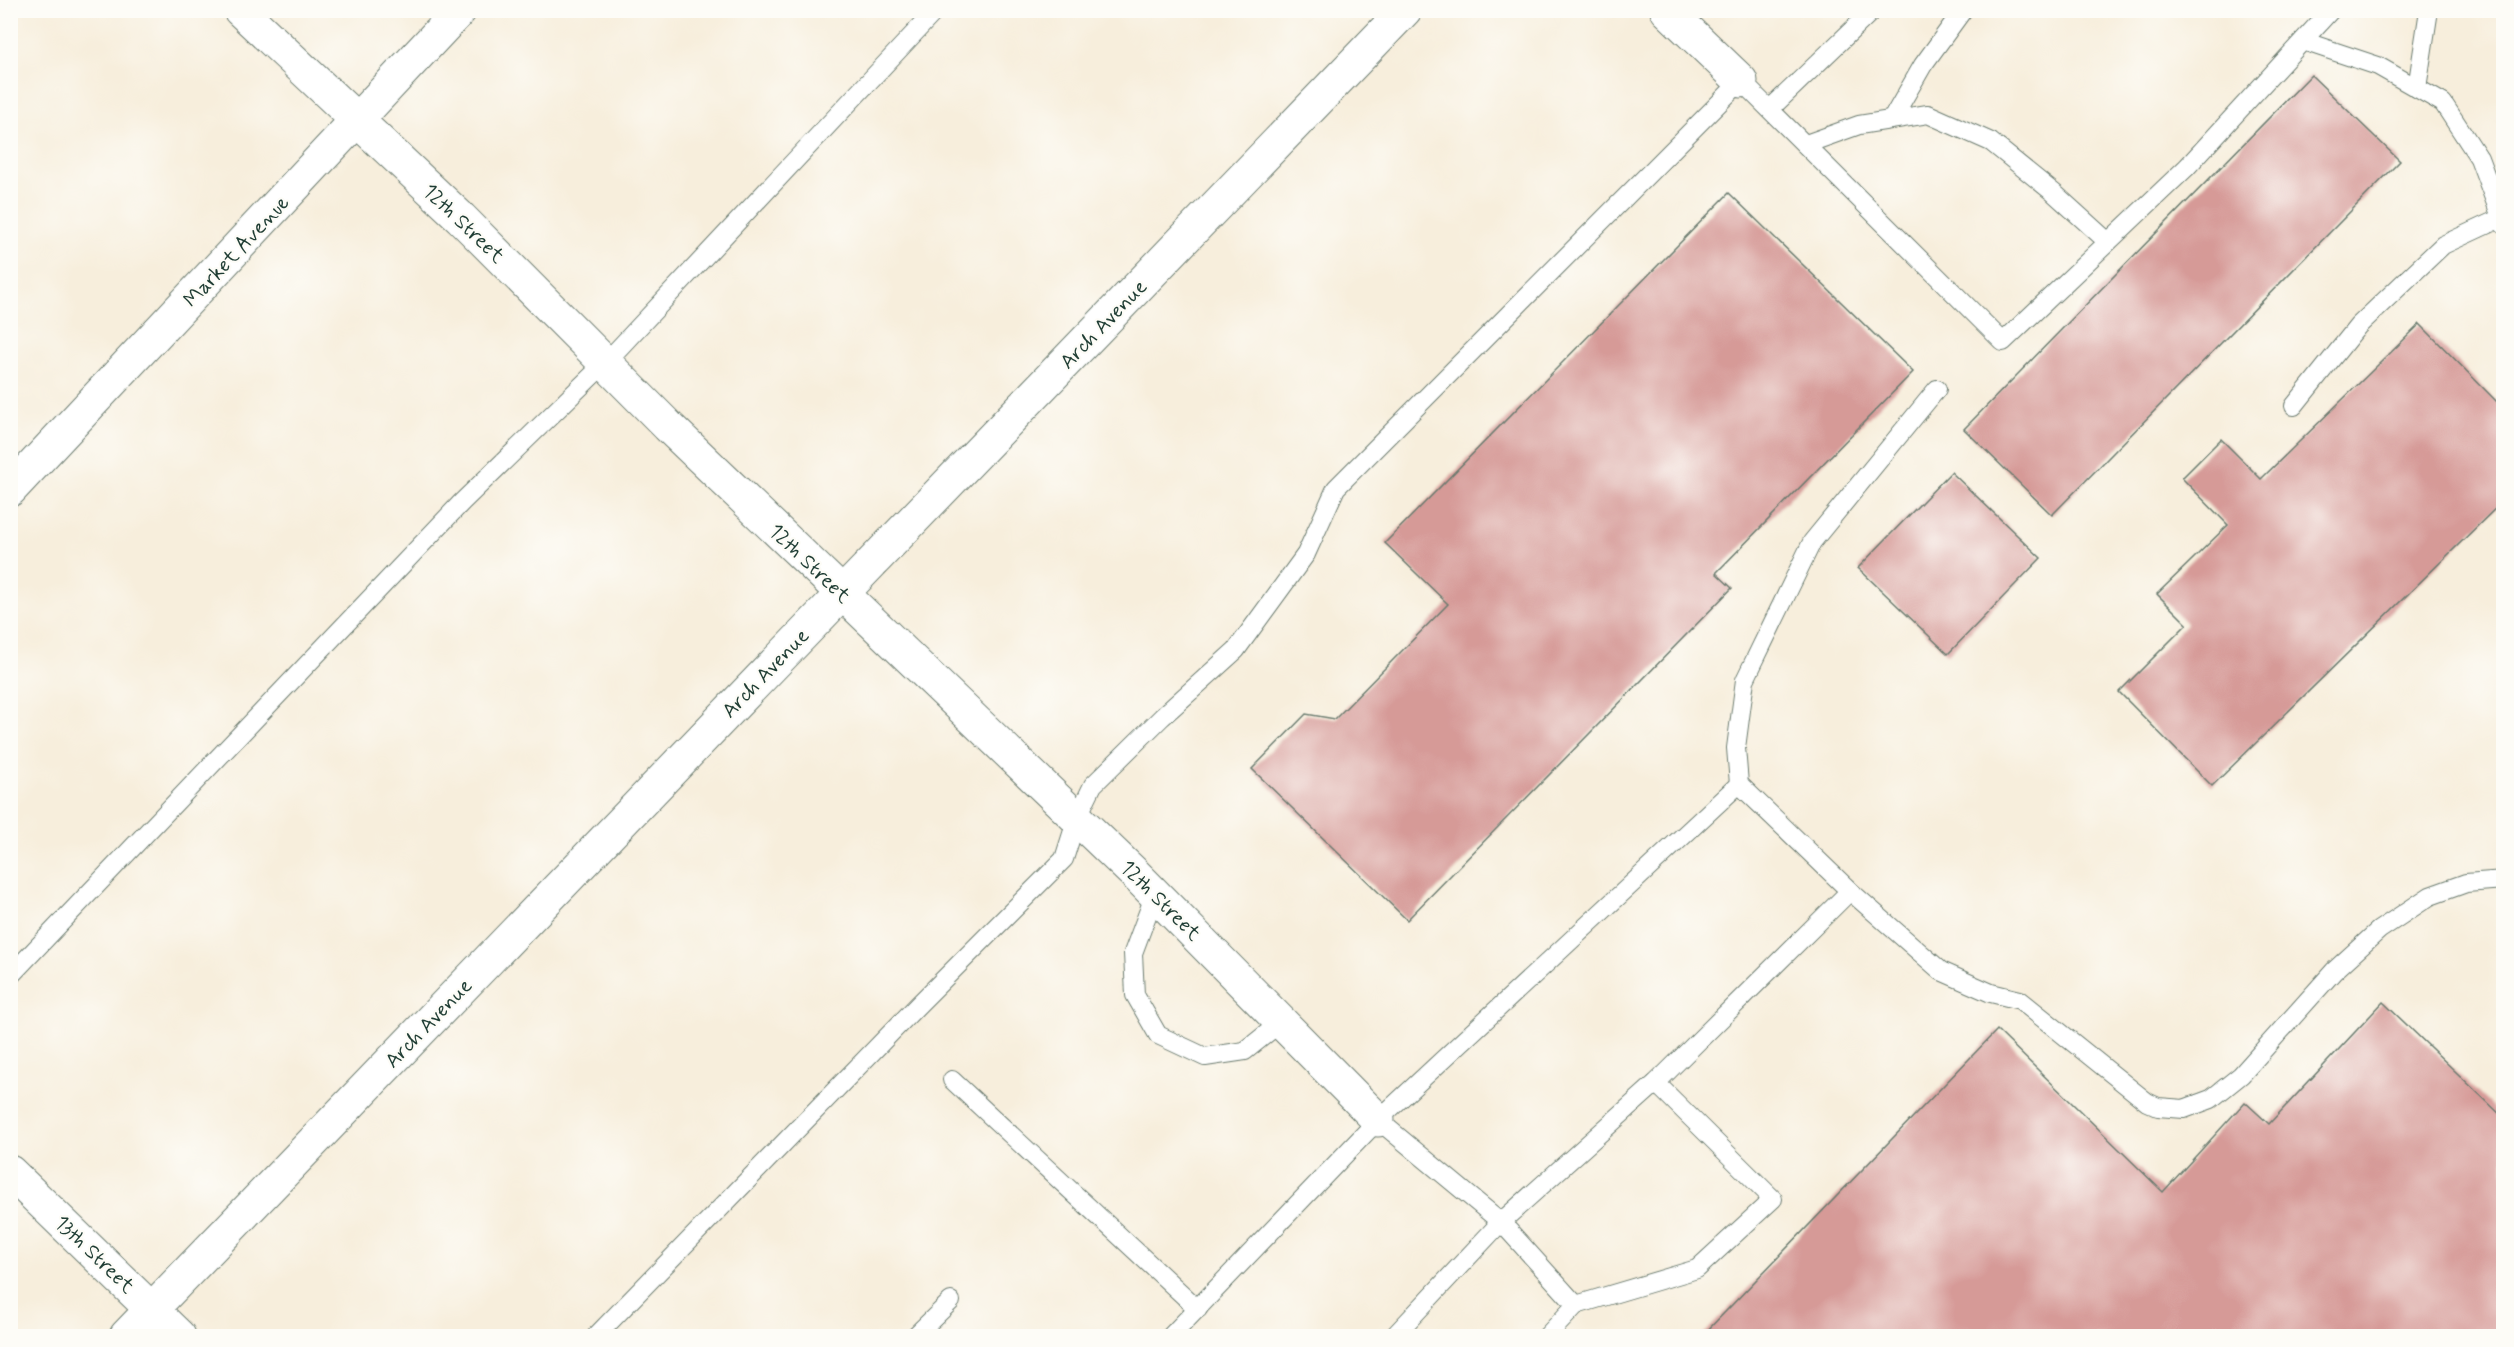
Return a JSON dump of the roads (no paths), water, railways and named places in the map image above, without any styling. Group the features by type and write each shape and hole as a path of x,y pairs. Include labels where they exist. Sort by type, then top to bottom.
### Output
{"street":[{"name":"12th Street","path":"240,10 461,218 605,363 842,594 1155,894 1378,1120"},
{"name":"Market Avenue","path":"10,490 460,10"},
{"name":"Arch Avenue","path":"126,1336 1405,10"},
{"path":"1667,10 1741,81"},
{"name":"13th Street","path":"10,1172 180,1336"}],"lane":[{"path":"10,976 462,502 605,363 936,10"},
{"path":"1770,109 1873,10"},
{"path":"1892,119 1923,65 1964,10"},
{"path":"597,1336 919,1004 1064,859 1077,818 1093,785 1161,717 1236,650 1306,554 1336,488 1741,81 2003,342 2187,167 2331,10"},
{"path":"2417,88 2429,10"},
{"path":"2294,406 2358,326 2443,245 2502,222 2479,158 2443,103 2378,66 2303,41"},
{"path":"1806,144 1859,125 1928,114 1991,142 2054,193 2108,242"},
{"path":"1937,388 1812,542 1745,680 1736,748 1738,784 1850,891 1941,971 1991,993 2020,1000 2147,1102 2158,1107 2184,1109 2211,1099 2241,1075 2334,971 2379,930 2430,896 2466,883 2504,880"},
{"path":"1171,1336 1378,1120 1738,784"},
{"path":"1394,1336 1502,1222 1656,1083 1850,891"},
{"path":"1155,894 1133,953 1135,995 1158,1035 1205,1057 1245,1051 1281,1022"},
{"path":"952,1080 1198,1308"},
{"path":"1547,1336 1576,1305 1697,1269 1773,1199 1656,1083"},
{"path":"1378,1120 1502,1222 1576,1305"},
{"path":"915,1336 951,1301"}]}
